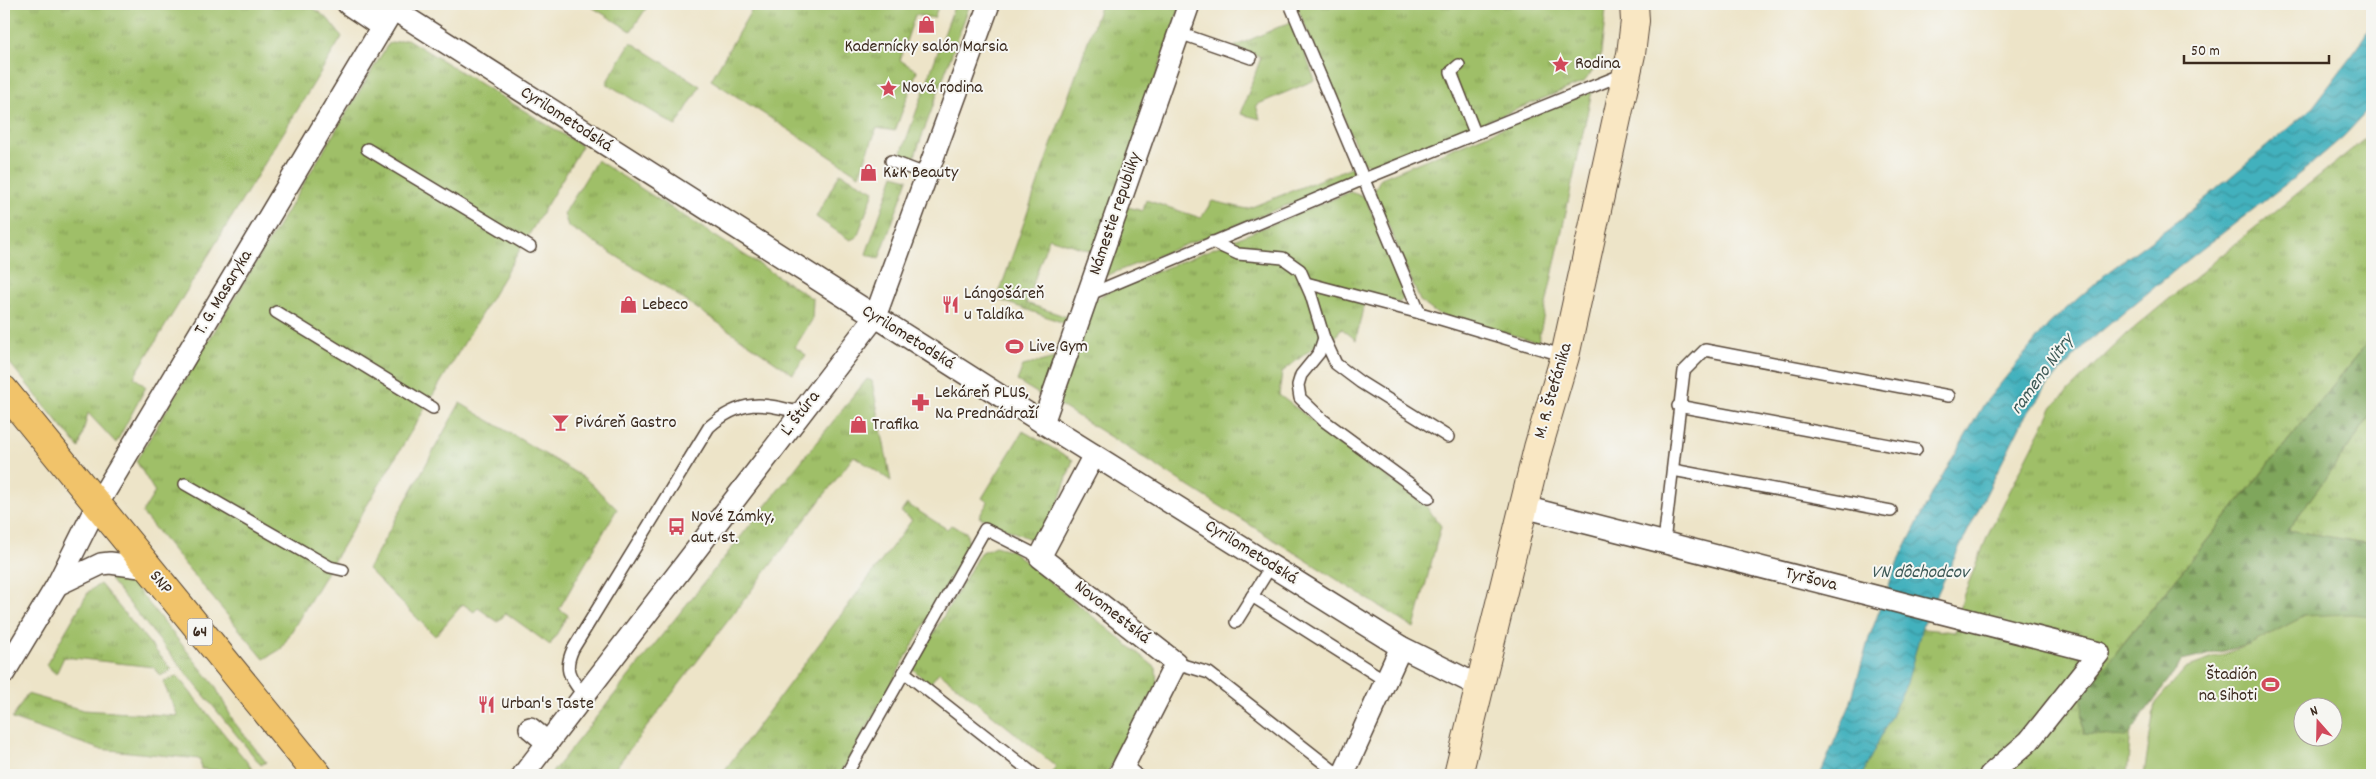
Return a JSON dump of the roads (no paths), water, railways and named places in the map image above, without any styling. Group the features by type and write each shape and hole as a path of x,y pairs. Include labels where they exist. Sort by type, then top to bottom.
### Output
{"main road":[{"name":"SNP","path":"4,390 318,775"}],"street":[{"path":"348,4 382,28"},
{"name":"Ľ. Štúra","path":"523,775 875,317 928,176 989,4"},
{"name":"Námestie republiky","path":"1043,424 1189,4"},
{"name":"M. R. Štefánika","path":"1458,775 1524,507 1565,356 1627,72 1634,21 1634,4"},
{"name":"T. G. Masaryka","path":"4,673 57,585 97,505 394,6"},
{"name":"Cyrilometodská","path":"394,6 1043,424 1401,646 1480,687"},
{"path":"1040,557 1094,455"},
{"name":"Tyršova","path":"1524,507 2099,653 2029,741 1990,775"},
{"name":"Novomestská","path":"1040,557 1176,663"},
{"path":"57,585 101,564 148,568"},
{"path":"1343,775 1401,646"},
{"path":"1127,772 1176,663"},
{"path":"530,728 548,743"}],"lane":[{"path":"1290,4 1420,313"},
{"path":"1179,34 1251,58"},
{"path":"1460,65 1451,72 1475,133"},
{"path":"1088,296 1212,242 1627,72"},
{"path":"367,149 530,246"},
{"path":"891,161 928,176"},
{"path":"1212,242 1238,254 1283,258 1300,270 1324,338 1336,364 1360,382 1448,437"},
{"path":"1306,283 1420,313 1565,356"},
{"path":"276,312 433,408"},
{"path":"1324,338 1319,353 1301,374 1298,386 1300,398 1322,420 1429,498"},
{"path":"1664,542 1673,470 1678,406 1684,372 1705,350 1949,396"},
{"path":"584,696 568,671 567,662 572,648 709,427 726,412 754,404 801,413"},
{"path":"1678,406 1916,450"},
{"path":"1673,470 1891,512"},
{"path":"185,484 330,567 343,570"},
{"path":"846,775 985,529 1040,557"},
{"path":"1236,622 1271,566"},
{"path":"1252,596 1386,681"},
{"path":"1176,663 1209,673 1339,775"},
{"path":"904,672 1036,775"}],"water":[{"name":"VN dôchodcov","path":"2372,22 2372,106 2344,136 2308,167 2184,263 2088,342 2048,385 2023,420 1950,567 1922,627 1907,683 1862,775 1820,775 1850,705 1869,638 1897,564 1934,490 1984,404 2049,324 2108,272 2188,213 2313,107 2359,46"}],"place":[{"name":"Kadernícky salón Marsia","path":"926,24"},
{"name":"Rodina","path":"1561,64"},
{"name":"Nová rodina","path":"888,88"},
{"name":"K&K Beauty","path":"869,173"},
{"name":"Lángošáreň u Taldíka","path":"950,304"},
{"name":"Lebeco","path":"628,305"},
{"name":"Live Gym","path":"1015,347"},
{"name":"Lekáreň PLUS, Na Prednádraží","path":"921,403"},
{"name":"Piváreň Gastro","path":"561,423"},
{"name":"Trafika","path":"858,425"},
{"name":"Nové Zámky, aut. st.","path":"677,527"},
{"name":"Štadión na Sihoti","path":"2271,685"},
{"name":"Urban's Taste","path":"487,704"}],"water label":[{"name":"rameno Nitry","path":"2043,375"}]}
